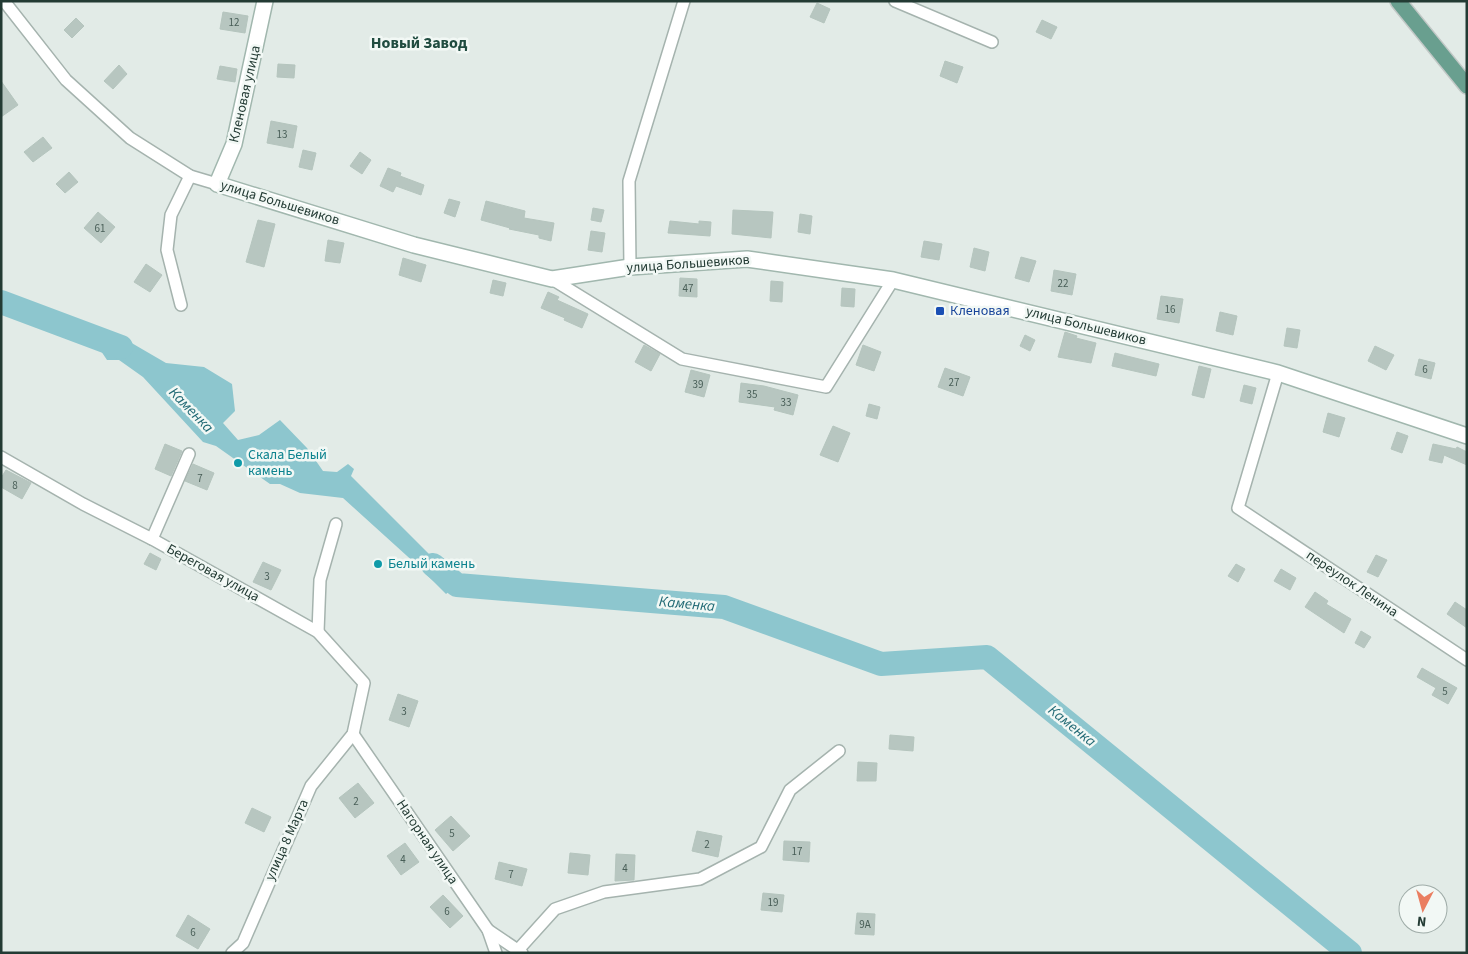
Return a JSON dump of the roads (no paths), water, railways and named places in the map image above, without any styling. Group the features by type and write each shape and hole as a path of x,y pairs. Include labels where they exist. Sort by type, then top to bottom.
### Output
{"main road":[{"path":"1398,1 1467,86"}],"street":[{"name":"улица Большевиков","path":"4,1 66,80 130,138 190,176 414,245 552,279 630,267 747,259 893,280 1278,373 1467,436"},
{"name":"Кленовая улица","path":"217,184 234,144 265,1"},
{"path":"630,267 629,181 684,1"},
{"path":"895,1 992,42"},
{"path":"181,305 167,250 171,215 190,176"},
{"path":"552,279 682,359 826,387 893,280"},
{"name":"переулок Ленина","path":"1278,373 1238,508 1467,660"},
{"path":"152,539 189,454"},
{"name":"Береговая улица","path":"1,457 83,504 152,539 318,632 364,683 353,734"},
{"path":"318,632 320,580 336,524"},
{"name":"Нагорная улица","path":"353,734 488,930 496,953"},
{"name":"улица 8 Марта","path":"232,953 243,943 311,786 353,734"},
{"path":"488,930 520,951 555,909 604,892 700,879 761,847 790,790 839,750"}],"water":[{"path":"111,331 166,363 204,367 232,384 235,411 223,423 238,440 259,435 280,420 307,448 323,471 337,472 348,464 354,469 351,476 435,560 459,571 457,585 446,594 343,498 300,493 280,484 270,484 216,446 203,442 143,377 119,360 107,360 91,336"}],"waterway":[{"name":"Каменка","path":"1,302 121,347"},
{"name":"Каменка","path":"433,565 457,585 724,607 881,664 987,657 1350,953"}],"place":[{"name":"Кленовая","path":"940,311"},
{"name":"Скала Белый камень","path":"238,463"},
{"name":"Белый камень","path":"378,564"}],"district":[{"name":"Новый Завод","path":"419,43"}]}
